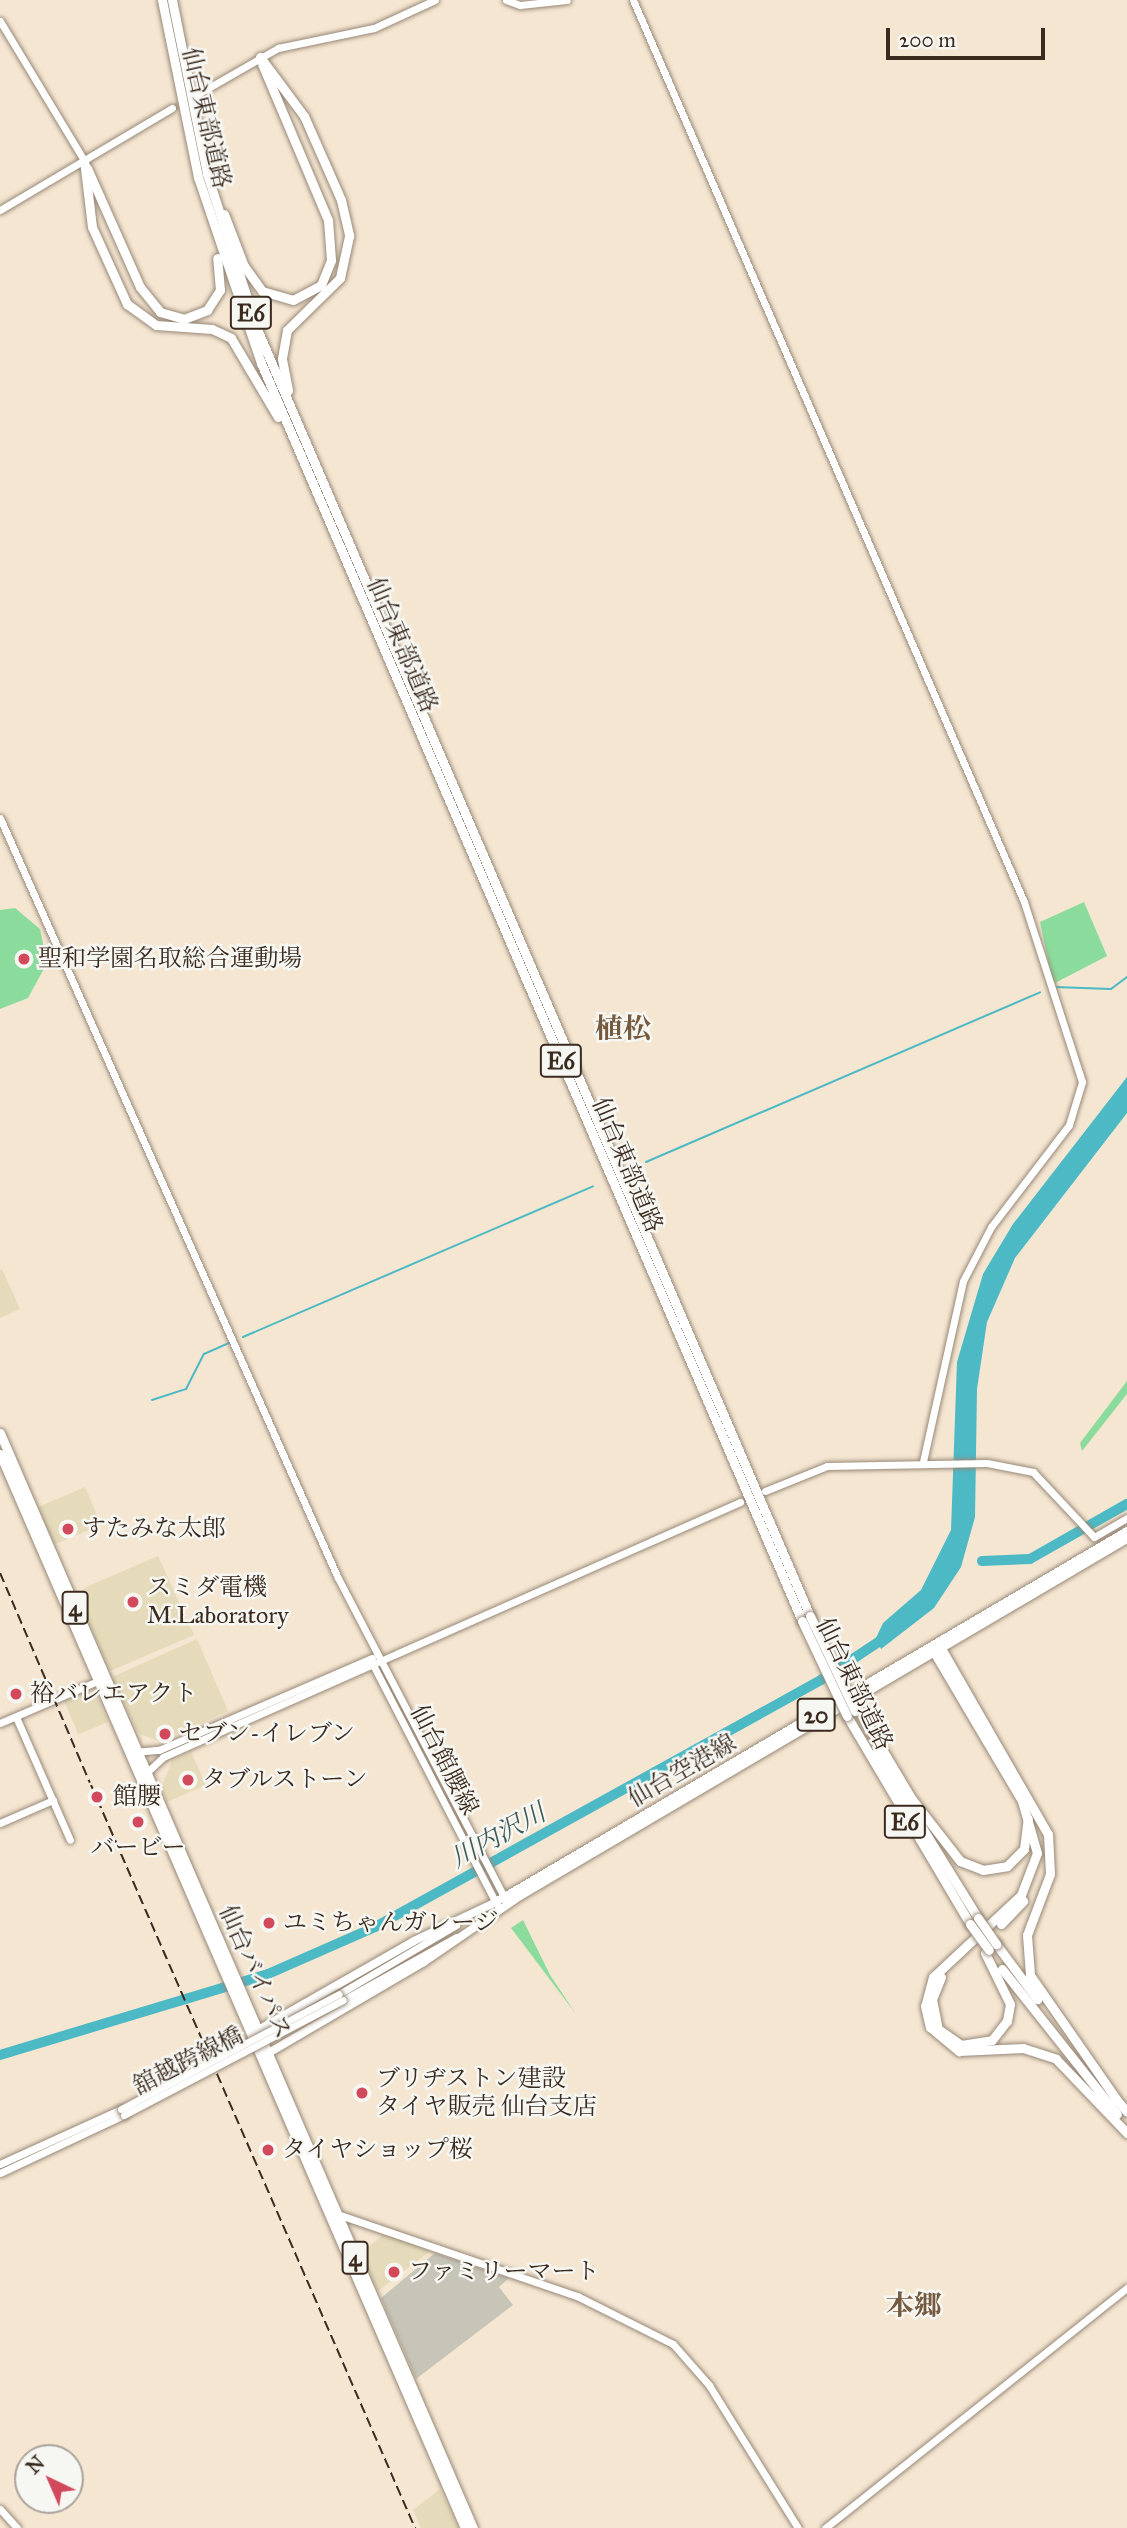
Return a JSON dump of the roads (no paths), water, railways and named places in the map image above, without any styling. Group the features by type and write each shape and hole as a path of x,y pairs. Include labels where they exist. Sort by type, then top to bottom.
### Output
{"highway":[{"name":"仙台東部道路","path":"162,0 187,135 236,298 806,1619 933,1869 990,1949 1127,2127"},
{"name":"仙台東部道路","path":"172,0 194,123 245,294 323,498"},
{"path":"194,123 252,280 280,299 312,293 329,267 328,220 261,57"},
{"path":"261,57 300,107 348,226 344,271 291,323 282,348 285,381 323,498"},
{"path":"84,160 148,302 167,316 192,317 213,303 221,281 187,135"},
{"path":"84,160 92,227 127,304 150,323 212,329 237,343 323,498"},
{"name":"仙台バイパス","path":"0,1433 133,1753 265,2055 465,2528"},
{"name":"仙台バイパス","path":"0,1454 102,1679"},
{"name":"仙台東部道路","path":"806,1619 837,1674 853,1712 971,1923"},
{"path":"937,1648 1037,1835 1031,1879 1015,1902 938,1970 927,1991 927,2020 939,2039 959,2051 1023,2049 1056,2059 1127,2133"},
{"path":"937,1648 1041,1820 1052,1864 1027,1935 1028,1969 1117,2100"},
{"path":"853,1712 911,1798 960,1861 990,1870 1014,1861 1027,1842 1027,1812"},
{"path":"971,1923 990,1949 1006,1986 1010,2013 992,2040 961,2045 937,2029 933,1992 948,1967 1030,1892 1042,1858 1041,1820"},
{"name":"仙台東部道路","path":"990,1949 1127,2112"},
{"name":"仙台バイパス","path":"265,2055 473,2528"}],"main road":[{"name":"仙台空港線","path":"937,1648 1127,1531"},
{"name":"仙台空港線","path":"255,2032 478,1911 502,1903 1127,1539"},
{"name":"仙台空港線","path":"265,2055 484,1922 502,1903"}],"street":[{"path":"196,95 261,57 299,41 374,28 435,0"},
{"path":"506,0 520,5 567,0"},
{"path":"633,0 1024,902 1082,1082 1074,1118 991,1227 963,1281 923,1461"},
{"path":"0,21 84,160"},
{"path":"0,210 172,108"},
{"path":"0,818 371,1645 372,1662"},
{"path":"765,1491 827,1466 923,1461 982,1463 1033,1472 1091,1534 1127,1518"},
{"path":"143,1775 163,1758 372,1662 740,1502"},
{"name":"仙台館腰線","path":"371,1645 383,1657 492,1873 502,1903"},
{"path":"133,1753 159,1750 372,1662"},
{"name":"仙台館腰線","path":"372,1662 483,1877 502,1903"},
{"path":"0,1723 102,1679"},
{"path":"16,1717 70,1840"},
{"path":"0,1824 53,1800"},
{"path":"341,1997 478,1911"},
{"path":"341,1997 484,1922"},
{"name":"舘越跨線橋","path":"122,2112 341,1997"},
{"path":"0,2164 122,2112"},
{"path":"0,2173 122,2112"},
{"path":"337,2214 577,2296 673,2344 709,2385 798,2528"},
{"path":"825,2528 1127,2288"},
{"path":"0,2509 16,2528"}],"water":[{"path":"1127,1077 1127,1113 1015,1258 987,1322 977,1389 975,1517 961,1567 934,1608 881,1649 876,1638 883,1623 921,1590 951,1530 957,1362 983,1274 1013,1224"}],"waterway":[{"path":"1055,987 1111,989 1127,977"},
{"path":"646,1162 1040,992"},
{"path":"243,1337 593,1186"},
{"path":"152,1400 186,1389 204,1354 231,1342"},
{"name":"川内沢川","path":"982,1561 1030,1559 1127,1504"},
{"name":"川内沢川","path":"0,2055 268,1974 375,1927 821,1680 889,1635"}],"tunnel":[{"path":"172,108 196,95"}],"railway":[{"path":"0,1573 90,1783"},
{"path":"91,1785 415,2528"}],"place":[{"name":"聖和学園名取総合運動場","path":"24,959"},
{"name":"すたみな太郎","path":"68,1529"},
{"name":"スミダ電機 M.Laboratory","path":"133,1602"},
{"name":"裕バレエアクト","path":"16,1694"},
{"name":"セブン-イレブン","path":"165,1734"},
{"name":"タブルストーン","path":"188,1780"},
{"name":"館腰","path":"97,1797"},
{"name":"バービー","path":"138,1822"},
{"name":"ユミちゃんガレージ","path":"269,1923"},
{"name":"ブリヂストン建設 タイヤ販売 仙台支店","path":"362,2093"},
{"name":"タイヤショップ桜","path":"268,2150"},
{"name":"ファミリーマート","path":"394,2272"}],"district":[{"name":"植松","path":"623,1029"},
{"name":"本郷","path":"914,2306"}]}
